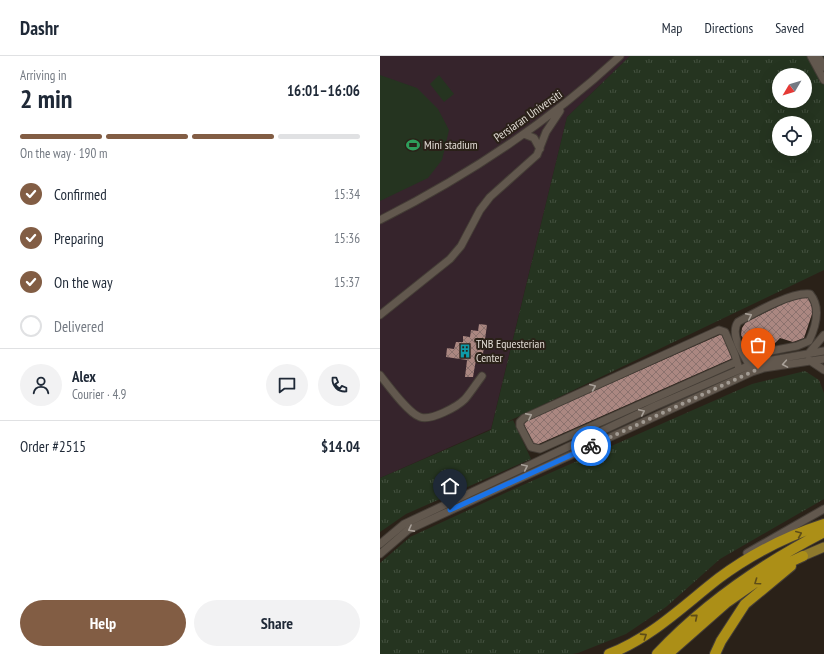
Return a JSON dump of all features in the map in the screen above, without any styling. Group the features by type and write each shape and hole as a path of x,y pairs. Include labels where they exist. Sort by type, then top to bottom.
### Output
{"highway":[{"path":"609,654 636,642 721,577 776,544 824,524"},
{"path":"657,654 690,621 721,596 759,569 824,532"},
{"path":"668,654 726,603 773,570 803,556"},
{"path":"715,654 721,641 745,604 803,556"}],"main road":[{"path":"803,556 824,547"}],"street":[{"name":"Persiaran Universiti","path":"380,220 434,192 524,134 563,106 620,56"},
{"path":"811,56 824,80"},
{"path":"818,56 824,67"},
{"path":"380,315 450,259 461,246 480,210 490,197 537,155 552,122 563,106"},
{"path":"537,125 542,133 541,145"},
{"path":"524,134 534,138 541,145"},
{"path":"802,293 810,294 816,301 818,311 809,341 797,346 755,354 753,356 754,367 735,335 735,327 738,322 802,293"},
{"path":"736,362 540,449 531,447 520,422 524,418 551,405 720,330 725,332 735,355 739,369"},
{"path":"809,357 824,335"},
{"path":"380,544 404,524 618,423 739,369 809,357 824,351"},
{"path":"809,357 824,359"},
{"path":"809,357 824,370"},
{"path":"380,554 408,530 606,439 754,367"},
{"path":"380,375 398,398 421,418 437,415 464,400 482,376"},
{"path":"614,415 618,423"},
{"path":"598,422 606,439"},
{"path":"721,577 729,567 743,556 824,509"}],"shaded area":[{"path":"380,56 630,56 567,117 491,429 380,478"}],"green space":[{"path":"630,56 824,56 824,270 505,423 513,420 531,459 406,514 380,532 380,478 491,430 567,117"},
{"name":"Mini stadium","path":"380,75 417,88 438,109 449,130 442,160 428,178 380,201"},
{"path":"439,75 454,94 444,102 430,84"},
{"path":"805,371 819,380 824,393 824,499 720,559 666,607 626,634 572,654 380,654 380,563 410,537 516,488 752,384"}],"building":[{"path":"797,297 810,298 814,308 804,338 793,342 780,338 774,344 755,351 749,348 741,335 742,328 746,322"},
{"name":"TNB Equesterian Center","path":"479,324 487,325 483,354 477,354 473,377 465,377 467,360 446,357 447,348 454,349 456,342 463,342 463,336 470,337 471,330 478,331"},
{"path":"722,334 733,358 534,446 523,422"}],"way so far":[{"path":"591,446 758,369"}],"place":[{"name":"Mini stadium","path":"413,145"},
{"name":"TNB Equesterian Center","path":"465,351"}],"route":[{"path":"450,510 591,446"}]}
